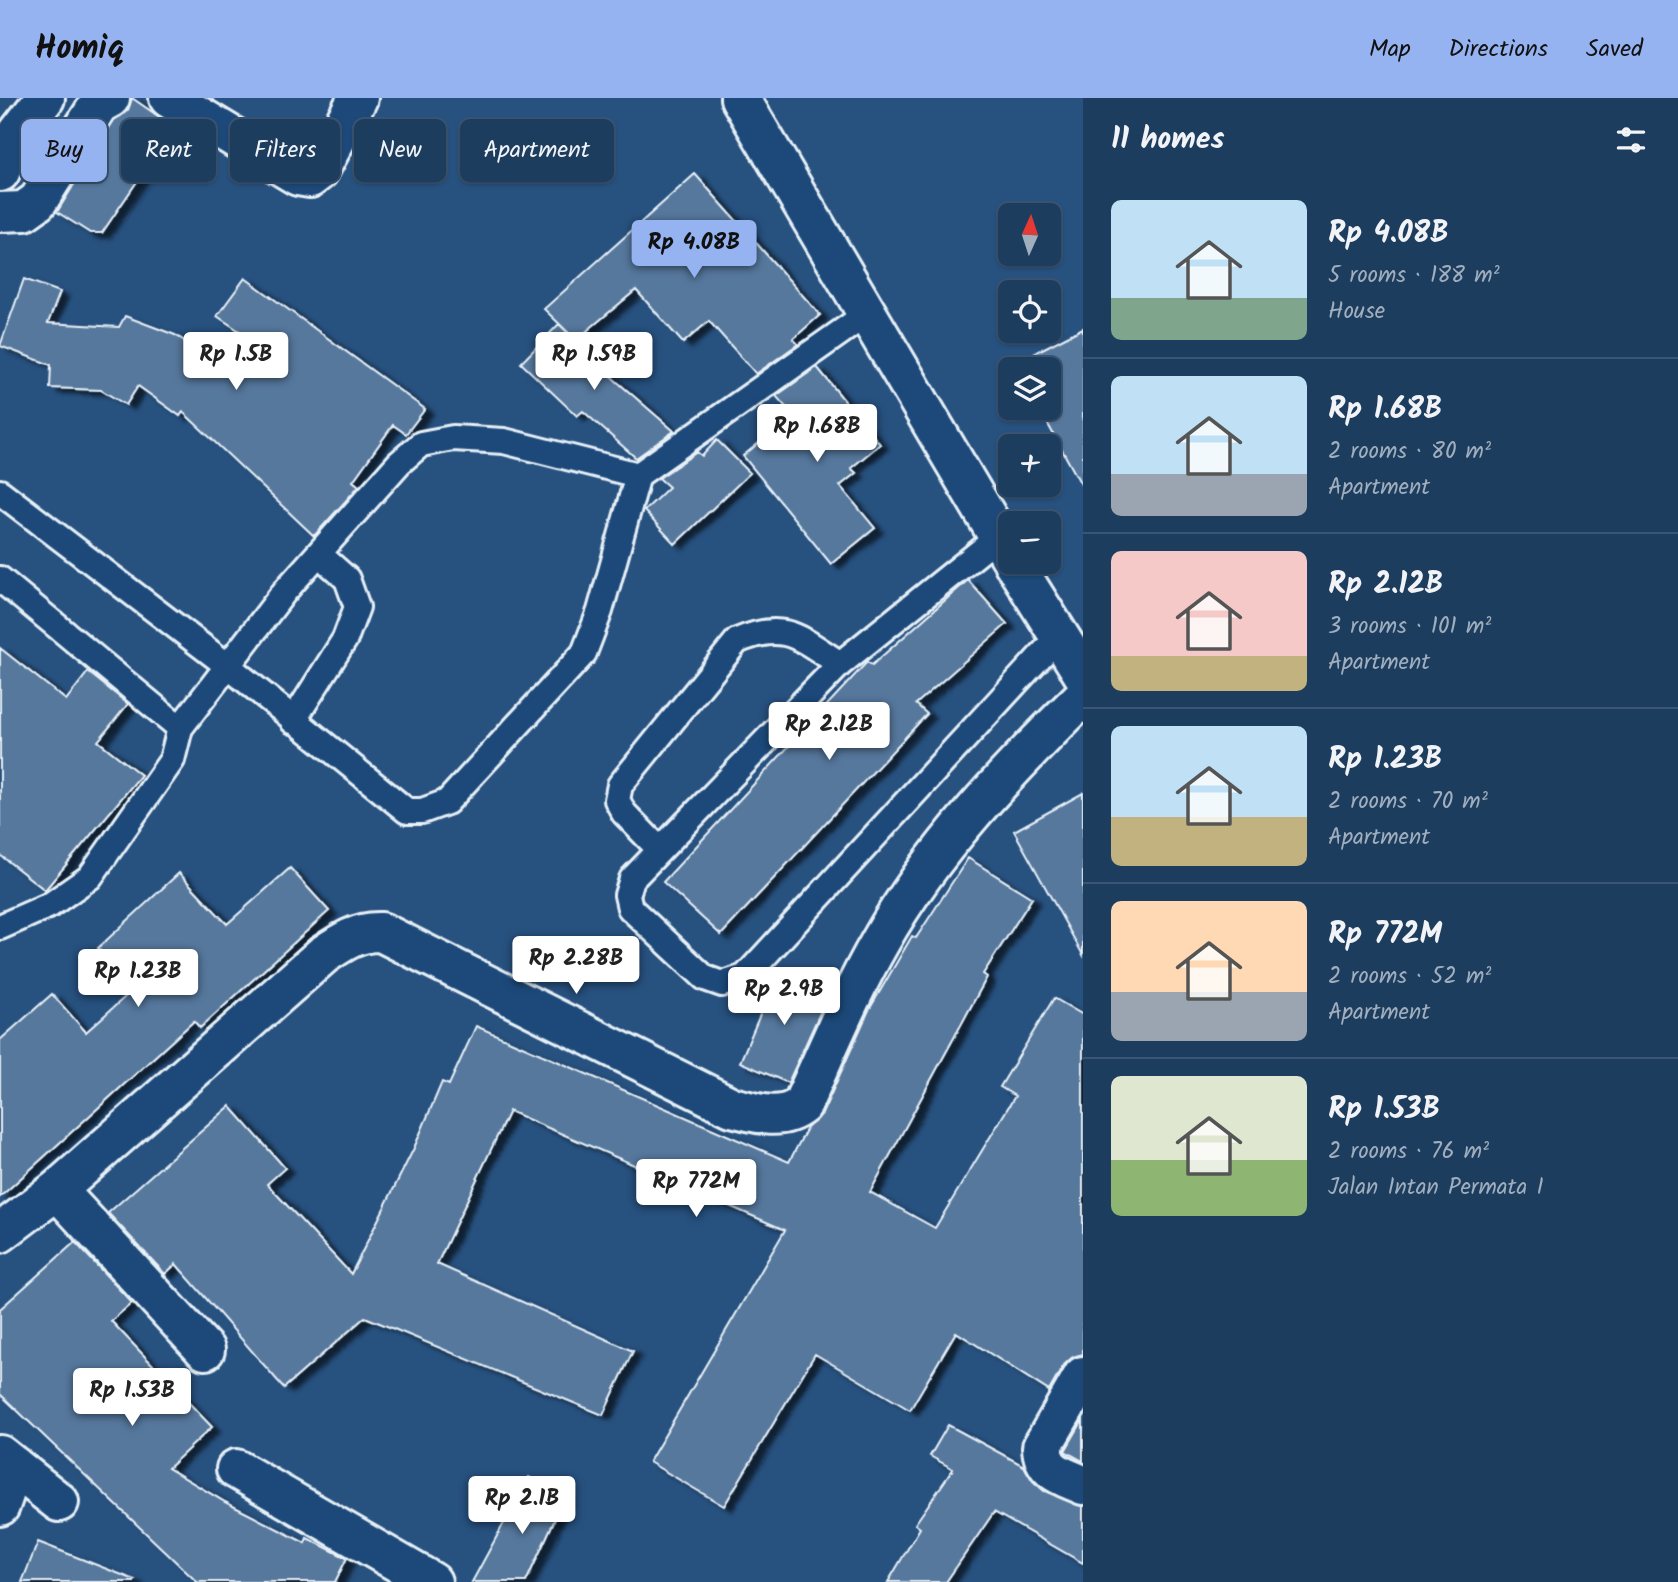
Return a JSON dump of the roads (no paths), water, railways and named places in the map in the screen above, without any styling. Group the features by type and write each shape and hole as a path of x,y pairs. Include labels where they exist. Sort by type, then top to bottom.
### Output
{"main road":[{"path":"0,172 18,133 45,98"},
{"path":"0,212 24,211 38,201 99,104 110,98"},
{"path":"169,98 298,176 310,178 319,172 358,98"},
{"path":"740,98 998,537"},
{"path":"1021,574 1083,674"},
{"path":"0,1233 57,1190 323,955 356,935 369,931 381,932 732,1107 767,1115 790,1115 802,1105 879,943 909,895 997,782 1083,696"},
{"path":"57,1190 205,1350"},
{"path":"1083,1376 1042,1447 1042,1460 1047,1468 1083,1485"},
{"path":"0,1506 7,1461 59,1502"},
{"path":"236,1469 432,1582"}],"lane":[{"path":"0,492 228,666 407,811 422,811 447,802 584,653 600,611 638,475 868,313"},
{"path":"0,927 50,905 90,877 172,760 180,727 285,591 400,463 421,444 453,438 503,441 638,475"},
{"path":"293,721 345,639 357,607 354,592 347,579 320,555"},
{"path":"998,558 840,664 632,879 627,895 630,908 705,978 722,984 745,978 1059,636"},
{"path":"0,579 180,727"},
{"path":"660,850 624,813 617,800 620,785 737,642 755,634 779,630 801,639 840,664"}]}
